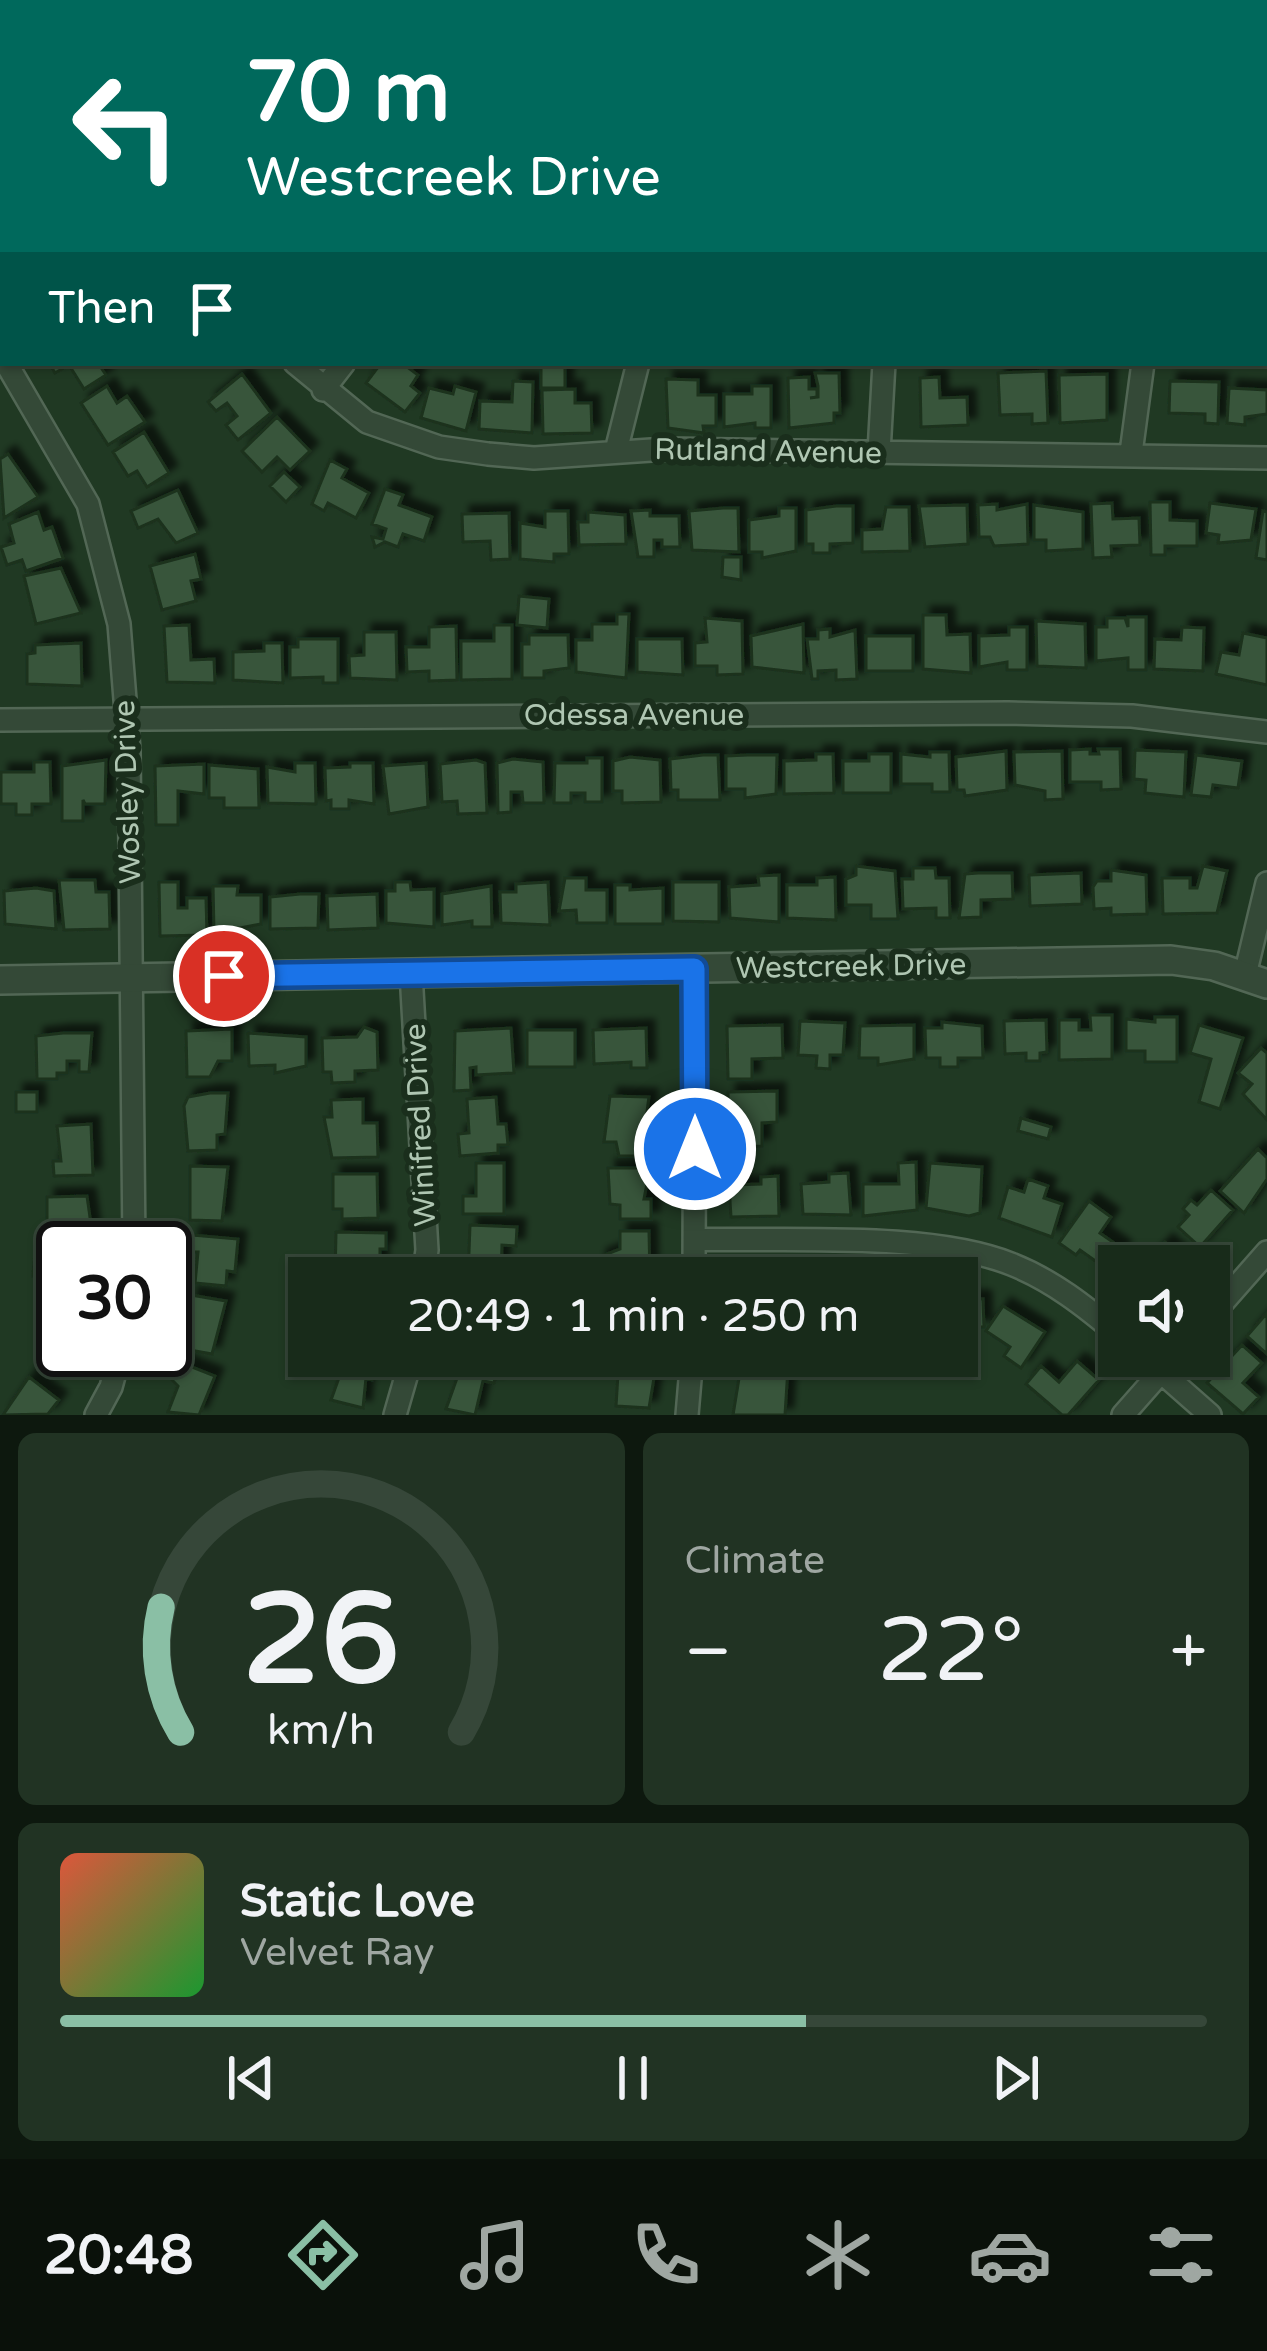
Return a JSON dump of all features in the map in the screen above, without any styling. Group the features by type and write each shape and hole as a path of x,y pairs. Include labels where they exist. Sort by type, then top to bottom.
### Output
{"street":[{"name":"Wosley Drive","path":"8,366 49,429 100,538 118,624 126,717 134,1221"},
{"name":"Rutland Avenue","path":"298,366 367,422 439,447 534,458 616,451 1267,458"},
{"path":"323,390 342,366"},
{"path":"616,451 637,366"},
{"path":"879,452 884,366"},
{"path":"1131,453 1143,366"},
{"name":"Odessa Avenue","path":"0,720 1008,713 1132,716 1267,732"},
{"path":"1256,979 1267,884"},
{"name":"Westcreek Drive","path":"0,980 1171,960 1256,979"},
{"path":"694,969 695,1257"},
{"name":"Winifred Drive","path":"411,973 423,1257"},
{"path":"696,1239 950,1249 1009,1263 1060,1288 1098,1318"},
{"path":"1230,1294 1267,1252"},
{"path":"96,1415 114,1377"},
{"path":"395,1415 406,1377"},
{"path":"686,1415 690,1377"},
{"path":"1123,1415 1157,1377"},
{"path":"1179,1377 1210,1415"}],"building":[{"path":"70,366 100,366 106,375 84,389"},
{"path":"379,366 406,366 418,375 411,386 420,393 405,412 366,383"},
{"path":"541,366 565,366 565,388 541,388"},
{"path":"1046,371 1048,423 1032,424 1032,414 1000,415 998,373"},
{"path":"815,373 839,373 840,413 834,413 834,423 789,428 788,378 809,377 809,389 817,389 817,397 810,398 818,397 818,386"},
{"path":"242,374 271,413 238,440 226,425 237,416 227,403 216,411 208,402"},
{"path":"1107,374 1107,420 1060,423 1059,375"},
{"path":"939,377 940,398 967,397 968,425 921,427 920,378"},
{"path":"666,379 698,380 698,395 716,395 716,426 703,426 704,433 668,428"},
{"path":"513,381 533,382 532,433 479,429 480,401 512,402"},
{"path":"1170,381 1219,382 1218,424 1205,423 1205,414 1169,413"},
{"path":"107,386 117,403 127,396 145,422 108,445 81,403"},
{"path":"455,386 476,392 466,431 421,418 429,388 453,394"},
{"path":"752,386 771,386 771,428 755,428 755,423 724,427 724,394 752,394"},
{"path":"1229,388 1267,390 1267,414 1245,417 1245,425 1227,423"},
{"path":"575,389 575,403 591,403 592,433 543,434 542,390"},
{"path":"277,417 310,451 290,470 277,457 262,472 242,451"},
{"path":"144,432 169,473 147,487 137,471 128,476 113,452"},
{"path":"8,454 38,497 4,518 0,459"},
{"path":"330,460 347,469 342,478 369,493 356,518 328,503 324,511 312,504"},
{"path":"284,472 300,487 286,502 270,486"},
{"path":"385,489 403,495 399,505 432,517 424,541 403,534 398,547 385,542 375,547 372,537 383,539 386,529 372,524"},
{"path":"178,490 198,533 176,543 158,519 138,528 131,511"},
{"path":"1150,502 1170,502 1170,520 1197,521 1197,546 1165,546 1165,555 1151,555"},
{"path":"1112,503 1113,519 1139,518 1140,545 1111,546 1112,557 1093,558 1091,504"},
{"path":"1210,503 1256,509 1251,540 1218,543 1219,535 1206,533"},
{"path":"997,504 997,510 1027,504 1028,544 994,546 990,537 979,537 978,505"},
{"path":"967,505 968,544 925,547 919,506"},
{"path":"1034,505 1083,512 1083,549 1046,551 1046,540 1034,540"},
{"path":"853,506 853,543 830,544 830,553 813,553 813,544 806,544 806,510"},
{"path":"886,507 909,507 910,551 862,552 862,530 882,529"},
{"path":"738,508 739,552 692,550 689,511"},
{"path":"779,508 796,508 796,551 762,558 762,552 749,552 749,520 779,516"},
{"path":"650,510 650,516 679,516 680,547 662,547 662,540 654,540 654,557 638,557 631,511"},
{"path":"545,511 568,511 569,554 554,554 554,562 520,559 520,523 545,527"},
{"path":"1263,511 1267,512 1267,560 1256,558"},
{"path":"38,512 44,530 52,527 63,558 26,571 22,560 7,565 1,547 14,543 9,524"},
{"path":"588,512 625,515 626,544 579,545 578,522 588,522"},
{"path":"509,513 510,559 491,560 490,541 463,542 462,514"},
{"path":"195,554 201,579 191,581 196,601 162,610 150,566"},
{"path":"723,557 741,557 741,580 722,577"},
{"path":"61,568 81,613 36,624 24,576"},
{"path":"519,596 549,599 547,628 517,625"},
{"path":"617,614 629,614 626,678 576,672 576,640 592,640 592,624 617,624"},
{"path":"923,615 946,615 947,635 970,634 971,673 923,669"},
{"path":"1128,617 1146,617 1146,670 1128,670 1128,658 1096,661 1096,627 1107,627 1107,618 1125,618 1128,627"},
{"path":"705,618 742,621 743,674 717,675 717,666 695,666 695,643 707,642"},
{"path":"1036,621 1085,624 1086,668 1037,666"},
{"path":"803,624 804,673 752,667 751,636"},
{"path":"189,625 191,660 214,659 215,683 167,682 164,626"},
{"path":"494,625 512,625 512,679 461,680 461,641 494,641"},
{"path":"456,626 457,680 429,681 429,671 407,672 406,647 429,647 429,627"},
{"path":"1009,627 1027,627 1027,670 1007,670 1007,662 979,667 979,636 1009,635"},
{"path":"1182,627 1204,628 1203,671 1154,669 1155,639 1181,640"},
{"path":"830,629 830,637 855,630 857,679 836,680 836,670 818,671 818,679 812,679 807,639 818,639 818,630"},
{"path":"364,632 396,632 397,680 350,678 349,656 364,655"},
{"path":"1243,633 1267,638 1267,685 1216,674 1221,652 1239,655"},
{"path":"529,635 568,635 569,668 544,671 544,678 522,678 522,644 529,644"},
{"path":"866,636 913,636 913,671 866,671"},
{"path":"298,639 338,639 338,683 323,683 323,677 290,678 290,647 298,647"},
{"path":"637,639 682,639 683,675 637,672"},
{"path":"81,643 82,686 27,684 27,654 35,653 35,645"},
{"path":"264,643 282,643 283,683 233,680 233,652 264,651"},
{"path":"1090,749 1090,754 1099,754 1098,749 1120,749 1121,789 1101,790 1101,782 1070,782 1070,750"},
{"path":"1135,750 1186,752 1184,797 1145,793 1146,780 1134,779"},
{"path":"1006,751 1007,790 965,796 964,790 957,790 956,757"},
{"path":"1062,751 1063,799 1045,800 1045,791 1015,785 1014,752"},
{"path":"930,752 949,752 950,792 932,792 932,784 901,784 901,754 930,757"},
{"path":"816,754 833,754 834,793 784,794 784,761 816,760"},
{"path":"869,754 891,754 891,793 843,793 843,761 869,761"},
{"path":"718,755 720,800 678,800 678,790 671,790 670,759"},
{"path":"777,755 776,794 745,798 745,789 726,789 726,756"},
{"path":"1196,755 1242,761 1238,788 1213,785 1211,797 1191,795"},
{"path":"630,757 660,760 661,802 622,803 622,791 613,791 613,761"},
{"path":"587,758 602,758 602,802 585,802 585,793 571,793 571,803 554,803 555,763 587,763"},
{"path":"513,759 543,762 544,803 523,803 522,792 511,792 511,812 498,813 497,763"},
{"path":"106,760 105,804 83,800 83,821 62,821 62,766"},
{"path":"34,762 50,762 51,804 32,804 32,815 16,815 16,804 1,804 1,772 34,772"},
{"path":"295,763 315,763 316,804 268,803 267,767 295,772"},
{"path":"350,763 373,763 374,804 349,800 349,809 331,809 331,800 326,801 325,768 350,767"},
{"path":"426,763 428,807 389,814 383,766"},
{"path":"485,763 487,813 458,814 457,801 442,802 440,764"},
{"path":"204,764 204,794 178,791 178,825 156,825 155,766"},
{"path":"209,765 258,769 259,808 224,808 224,798 209,798"},
{"path":"856,866 895,871 898,919 871,919 871,905 846,905 846,879 856,875"},
{"path":"1203,866 1227,871 1217,913 1163,914 1162,878 1190,878 1190,888 1197,888"},
{"path":"913,868 935,868 936,878 949,878 950,918 936,918 936,908 903,909 902,879 913,879"},
{"path":"1111,870 1146,875 1147,914 1111,915 1111,908 1094,909 1093,887 1097,881 1111,881"},
{"path":"1012,873 1013,899 981,900 981,917 959,918 965,874"},
{"path":"1081,873 1082,904 1030,906 1029,875"},
{"path":"779,875 779,922 730,918 729,887 759,885 758,876"},
{"path":"835,877 836,920 787,918 787,885 817,885 817,878"},
{"path":"565,878 586,878 586,890 607,890 607,923 577,923 576,910 559,911"},
{"path":"59,880 95,880 96,892 109,892 110,929 64,930"},
{"path":"159,882 178,882 178,908 187,908 187,898 206,898 207,935 160,936"},
{"path":"395,882 410,882 411,890 434,889 434,927 386,923 386,891 395,891"},
{"path":"548,882 550,925 501,923 500,892 516,892 516,884"},
{"path":"673,882 719,882 719,922 673,921"},
{"path":"615,885 630,885 630,890 663,888 663,924 615,924"},
{"path":"213,886 238,886 237,895 261,895 261,924 214,933"},
{"path":"491,886 492,927 472,927 472,921 442,925 442,894"},
{"path":"4,891 54,891 56,929 5,924"},
{"path":"319,894 318,928 270,929 270,897"},
{"path":"377,894 378,928 328,930 327,896"},
{"path":"1090,1015 1112,1015 1112,1059 1059,1060 1059,1020 1079,1020 1079,1030 1091,1030"},
{"path":"1155,1017 1177,1017 1177,1062 1145,1062 1145,1051 1126,1051 1126,1019 1155,1022"},
{"path":"1046,1020 1047,1052 1040,1053 1040,1061 1026,1061 1026,1053 1005,1054 1004,1021"},
{"path":"800,1021 845,1023 843,1055 830,1055 830,1069 816,1068 817,1056 798,1055"},
{"path":"942,1022 982,1026 983,1058 958,1058 958,1067 940,1067 940,1058 926,1058 925,1028 942,1028"},
{"path":"782,1025 783,1058 752,1059 752,1079 728,1079 727,1026"},
{"path":"914,1025 914,1059 878,1065 878,1058 859,1058 860,1026"},
{"path":"1199,1025 1243,1038 1220,1109 1199,1102 1211,1059 1190,1053"},
{"path":"364,1027 377,1032 378,1070 355,1071 355,1082 332,1083 331,1072 323,1072 322,1038 357,1037"},
{"path":"511,1028 514,1073 476,1075 476,1067 470,1068 471,1090 454,1091 455,1031"},
{"path":"646,1028 647,1068 631,1068 631,1062 594,1064 593,1030"},
{"path":"232,1029 232,1061 218,1061 210,1077 187,1077 186,1031"},
{"path":"527,1030 575,1030 575,1067 527,1067"},
{"path":"92,1033 89,1072 79,1072 79,1061 67,1061 67,1073 57,1073 57,1079 37,1079 36,1036"},
{"path":"248,1033 306,1037 306,1066 275,1073 275,1065 249,1066"},
{"path":"1261,1048 1267,1053 1267,1120 1243,1094 1252,1084 1238,1073"},
{"path":"777,1091 777,1122 762,1123 762,1146 729,1147 728,1092"},
{"path":"16,1092 37,1092 37,1112 16,1112"},
{"path":"228,1093 225,1134 217,1135 217,1150 188,1151 184,1106 188,1097"},
{"path":"610,1096 649,1097 641,1156 619,1156 616,1142 604,1142"},
{"path":"496,1097 498,1124 506,1124 508,1145 498,1145 498,1153 460,1156 458,1134 469,1133 467,1099"},
{"path":"363,1099 363,1123 377,1123 378,1157 332,1158 324,1117 332,1117 331,1100"},
{"path":"1021,1118 1051,1127 1048,1139 1018,1131"},
{"path":"91,1124 93,1175 54,1176 53,1161 61,1161 57,1126"},
{"path":"1258,1149 1267,1158 1267,1179 1244,1213 1220,1191"},
{"path":"916,1162 917,1210 863,1216 863,1184 899,1184 898,1163"},
{"path":"476,1163 504,1163 504,1214 463,1214 463,1196 476,1196"},
{"path":"930,1163 982,1167 980,1213 969,1216 926,1208"},
{"path":"190,1166 228,1167 222,1221 190,1220"},
{"path":"608,1168 650,1168 644,1199 651,1199 651,1219 620,1219 620,1205 610,1204"},
{"path":"848,1173 851,1215 803,1214 801,1184 829,1182 829,1174"},
{"path":"333,1174 377,1174 378,1218 342,1219 342,1209 333,1209"},
{"path":"778,1176 779,1216 731,1217 729,1185 761,1184 761,1177"},
{"path":"1028,1179 1048,1186 1044,1198 1062,1204 1052,1237 999,1218 1008,1187 1024,1192"},
{"path":"1211,1190 1233,1210 1202,1245 1178,1227 1189,1215 1183,1209 1191,1200 1197,1205"},
{"path":"87,1196 91,1221 47,1221 47,1197"},
{"path":"1089,1201 1111,1217 1100,1233 1117,1245 1098,1245 1098,1263 1059,1243"},
{"path":"470,1225 517,1227 516,1246 502,1245 502,1257 469,1257"},
{"path":"620,1231 649,1231 650,1257 599,1257 620,1249"},
{"path":"336,1232 386,1233 386,1249 380,1249 380,1257 335,1257"},
{"path":"192,1235 238,1239 235,1272 227,1271 226,1286 195,1283 198,1252 192,1252"},
{"path":"192,1295 226,1301 212,1354 192,1350"},
{"path":"978,1299 983,1299 984,1327 978,1327"},
{"path":"1003,1306 1045,1332 1021,1368 1004,1356 1010,1347 986,1331"},
{"path":"1267,1313 1267,1354 1247,1336"},
{"path":"1242,1345 1262,1363 1243,1383 1259,1397 1243,1414 1207,1383 1213,1377 1230,1377 1230,1358"},
{"path":"1077,1361 1099,1380 1068,1415 1062,1415 1026,1384 1041,1366 1059,1382"},
{"path":"192,1367 215,1376 199,1415 168,1412 178,1386 170,1378 192,1377"},
{"path":"29,1377 59,1400 48,1414 3,1415"},
{"path":"339,1377 373,1377 366,1378 363,1408 331,1400"},
{"path":"453,1377 495,1377 494,1383 483,1381 475,1415 446,1409 457,1378"},
{"path":"618,1377 654,1377 649,1408 616,1406"},
{"path":"739,1377 787,1377 785,1415 733,1415"}],"route":[{"path":"224,976 694,969 695,1149"}]}
